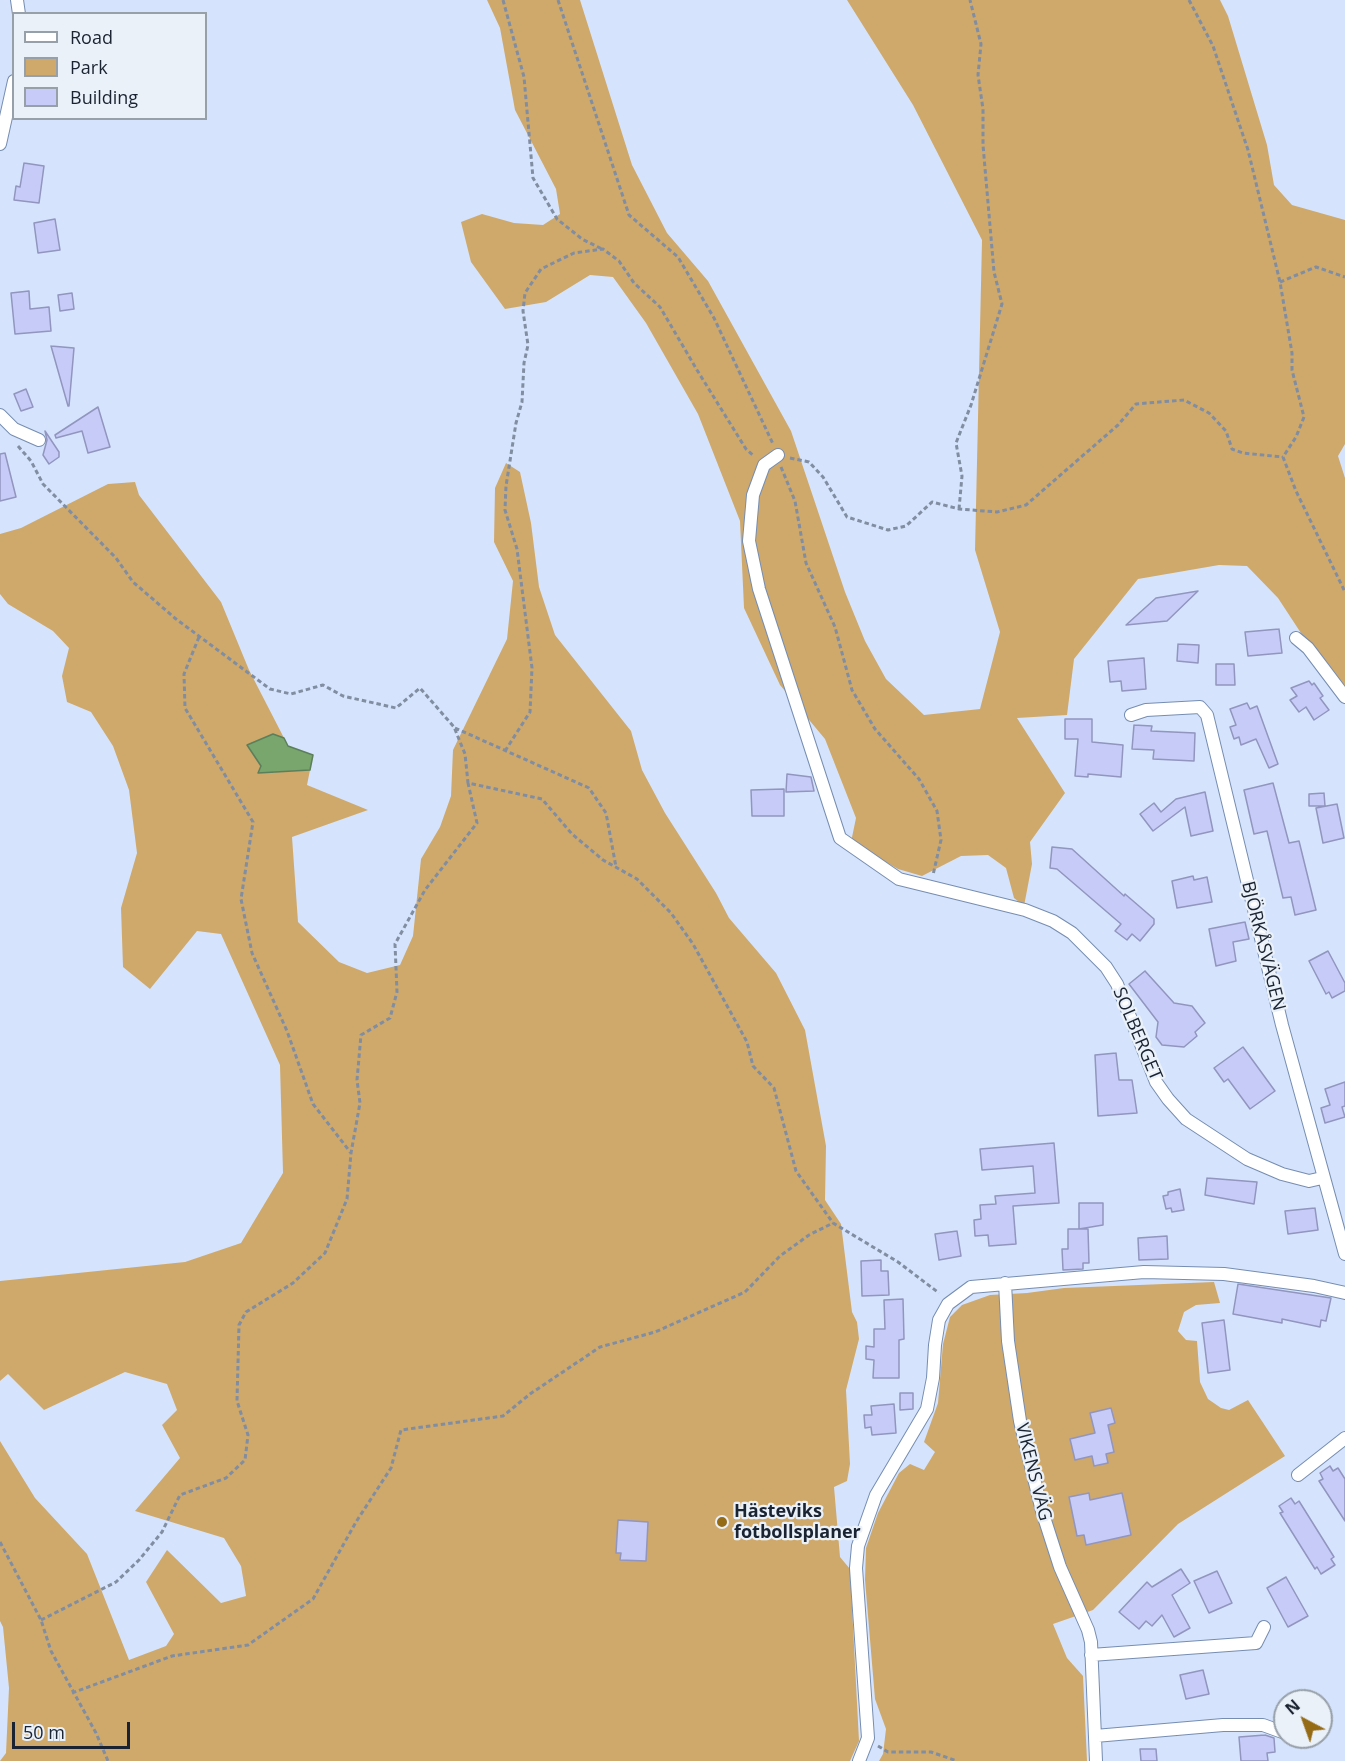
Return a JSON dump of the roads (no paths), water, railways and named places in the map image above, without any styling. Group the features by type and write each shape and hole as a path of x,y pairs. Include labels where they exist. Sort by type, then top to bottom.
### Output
{"street":[{"path":"0,144 12,90"},
{"path":"0,415 14,429 39,440"},
{"name":"SOLBERGET","path":"778,456 764,465 753,495 749,541 759,589 806,728 832,820 840,838 899,879 1024,910 1053,921 1072,933 1100,960 1117,984 1156,1082 1167,1100 1186,1119 1247,1159 1282,1174 1309,1181 1322,1178"},
{"path":"1296,638 1308,648 1345,698"},
{"name":"BJÖRKÅSVÄGEN","path":"1131,714 1146,710 1200,707 1207,715 1322,1178 1345,1254"},
{"path":"858,1761 868,1738 856,1579 858,1546 876,1495 927,1409 933,1378 934,1345 939,1320 948,1304 971,1287 1144,1272 1192,1272 1267,1279 1345,1293"},
{"name":"VIKENS VÄG","path":"1005,1283 1008,1341 1020,1421 1042,1511 1060,1567 1088,1630 1096,1761"},
{"path":"1298,1475 1345,1438"},
{"path":"1091,1655 1256,1643 1264,1626"},
{"path":"1095,1736 1223,1725 1263,1725 1273,1729"}],"place":[{"name":"Hästeviks fotbollsplaner","path":"722,1522"}]}
